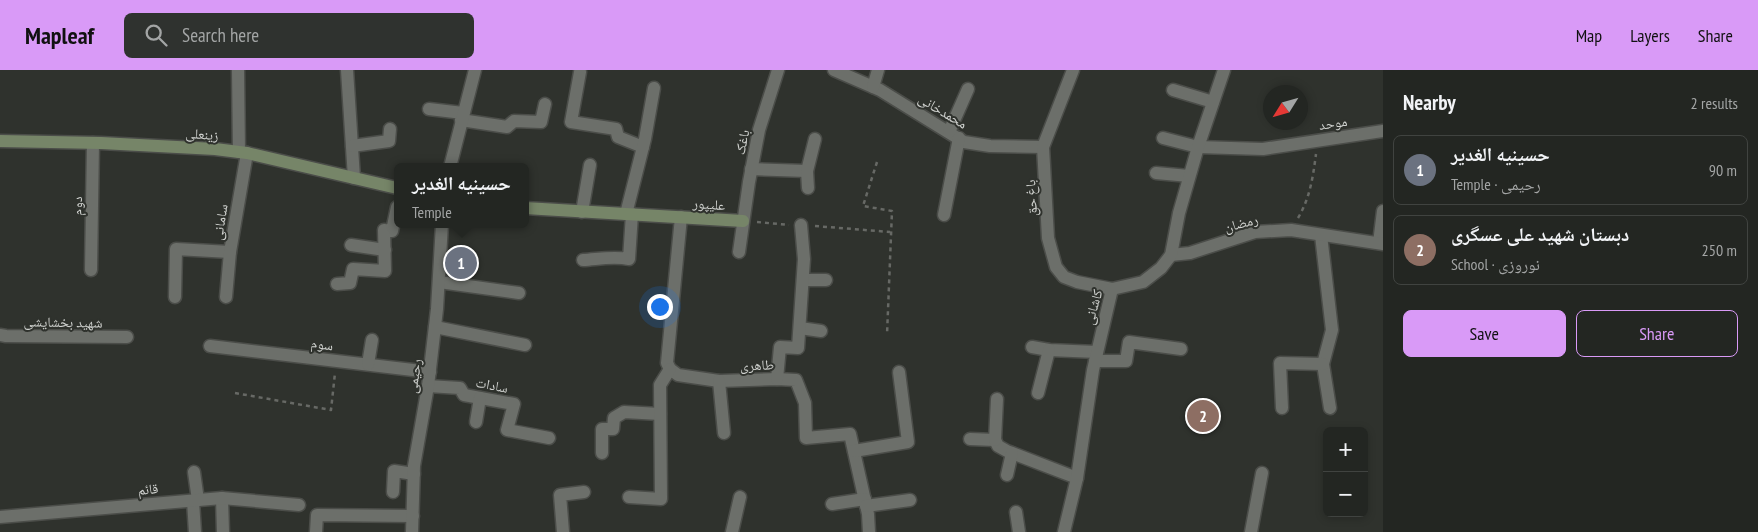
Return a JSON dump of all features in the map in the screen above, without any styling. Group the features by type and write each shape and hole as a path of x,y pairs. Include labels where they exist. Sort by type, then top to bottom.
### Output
{"street":[{"name":"سامانی","path":"226,297 243,153 238,70"},
{"path":"347,70 354,178"},
{"path":"451,163 475,70"},
{"name":"باغک","path":"739,252 751,169 759,130 778,70"},
{"name":"محمدخانی","path":"834,70 873,87 964,142 990,146 1043,147"},
{"path":"873,87 878,70"},
{"name":"باغ حق","path":"1073,70 1043,147 1048,238 1056,267 1064,277 1077,282 1112,289"},
{"path":"1171,255 1178,213 1224,70"},
{"path":"580,72 571,122 616,129 618,137 644,143"},
{"path":"583,260 614,256 629,259 629,214 654,88"},
{"path":"944,215 954,135 968,90"},
{"path":"1174,90 1213,102"},
{"path":"429,109 507,127 514,121 541,122 544,104"},
{"path":"352,146 389,141 390,129"},
{"name":"موحد","path":"1163,138 1198,147 1263,149 1383,131"},
{"path":"808,188 807,171 815,139"},
{"name":"زینعلی","path":"0,141 215,149 243,153 394,187"},
{"name":"دوم","path":"91,270 93,143"},
{"path":"582,212 590,165"},
{"path":"751,169 807,171"},
{"path":"1156,173 1189,176"},
{"name":"علیپور","path":"529,208 743,221"},
{"path":"1381,243 1383,211"},
{"path":"629,497 661,499 660,386 670,369 667,363 681,217"},
{"path":"337,284 350,283 353,269 385,272 384,230 392,231 394,221"},
{"path":"777,379 780,347 798,348 804,259 801,226"},
{"name":"رحیمی","path":"412,532 414,474 430,372 439,282 442,228"},
{"name":"رمضان","path":"1171,255 1190,253 1255,232 1290,230 1381,243"},
{"path":"1321,235 1332,330 1323,364 1330,408"},
{"path":"351,245 385,250"},
{"path":"175,297 176,248 230,252"},
{"name":"کاشانی","path":"1064,532 1077,478 1096,357 1112,289 1143,282 1161,268 1171,255"},
{"path":"803,280 826,280"},
{"path":"439,282 519,293"},
{"path":"435,327 525,345"},
{"path":"800,328 821,331"},
{"name":"شهید بخشایشی","path":"0,335 127,338"},
{"path":"368,364 372,340"},
{"path":"1032,347 1126,361 1129,342 1181,349"},
{"name":"سوم","path":"210,346 430,372"},
{"path":"1038,393 1049,350"},
{"path":"1282,408 1280,363 1323,364"},
{"name":"طاهری","path":"670,369 678,374 719,381 796,380 805,402 806,438 850,434 870,532"},
{"path":"854,451 908,442 899,372"},
{"path":"719,381 724,433"},
{"name":"سادات","path":"428,386 460,388 464,395 514,404 507,430 549,438"},
{"path":"476,422 480,398"},
{"path":"997,399 995,440 998,446 1077,478"},
{"path":"602,453 602,429 613,429 614,418 624,412 660,414"},
{"path":"970,439 995,440"},
{"path":"1007,475 1012,452"},
{"path":"393,492 394,471 414,474"},
{"path":"194,472 195,532"},
{"path":"1251,532 1262,473"},
{"path":"563,532 560,495 584,492"},
{"path":"732,532 740,497"},
{"path":"222,498 223,532"},
{"name":"قائم","path":"0,517 222,498 299,505"},
{"path":"832,504 910,500"},
{"path":"1016,512 1019,532"},
{"path":"316,532 316,515 413,516"}],"path":[{"path":"1290,230 1305,206 1312,184 1318,140"},
{"path":"876,162 863,206 892,210 887,335"},
{"name":"علیپور","path":"743,221 890,232"},
{"path":"234,393 331,410 336,361"}],"place":[{"name":"حسینیه الغدیر","path":"461,263"},
{"name":"دبستان شهید علی عسگری","path":"1203,416"}]}
